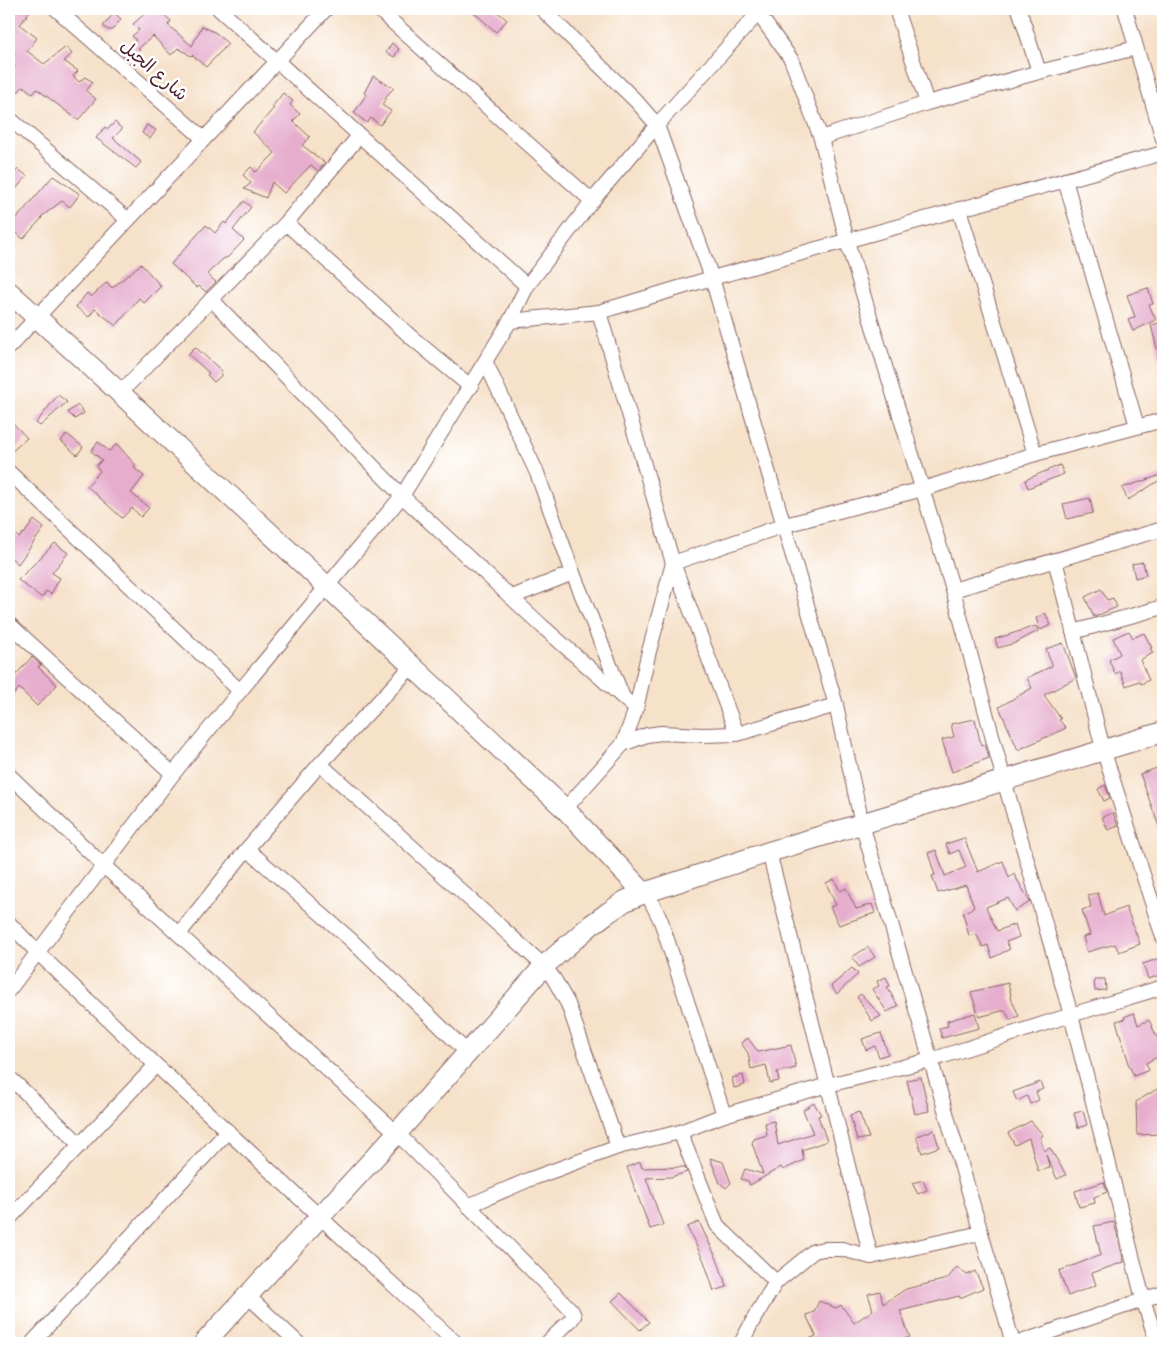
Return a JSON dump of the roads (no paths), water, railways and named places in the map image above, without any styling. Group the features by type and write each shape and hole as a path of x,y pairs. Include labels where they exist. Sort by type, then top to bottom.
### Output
{"main road":[{"path":"9,292 120,393 564,809 644,893"},
{"path":"204,1343 322,1217 544,966 625,900 769,852 1163,732"}],"street":[{"name":"شارع الجبل","path":"56,9 204,139"},
{"path":"219,9 527,286"},
{"path":"9,347 326,9"},
{"path":"378,9 592,201"},
{"path":"542,9 658,125 712,278 785,525 836,705 862,824 1013,1343"},
{"path":"896,9 927,103"},
{"path":"1019,9 1039,72"},
{"path":"1125,9 1163,140"},
{"path":"9,990 240,691 402,496 510,322 527,286 592,201 759,10 791,59 821,138 847,241 953,590 1004,780 1071,1015 1143,1299 1157,1343"},
{"path":"821,138 927,103 1136,48"},
{"path":"9,118 128,220"},
{"path":"120,393 286,223 360,136"},
{"path":"510,322 598,312 712,278 1163,153"},
{"path":"1065,180 1137,426"},
{"path":"959,209 1035,454"},
{"path":"286,223 411,337 471,387"},
{"path":"211,299 402,496 542,626 636,709"},
{"path":"598,312 673,564 737,734"},
{"path":"486,362 536,473 573,574 623,698"},
{"path":"673,564 785,525 923,489 1035,454 1163,420"},
{"path":"9,472 240,691"},
{"path":"953,590 1163,529"},
{"path":"1055,560 1103,749 1163,937"},
{"path":"564,809 623,744 636,709 648,655 673,564"},
{"path":"512,597 573,574"},
{"path":"1073,632 1163,607"},
{"path":"9,624 174,774"},
{"path":"179,934 247,849 320,764 412,666"},
{"path":"623,744 647,735 662,733 703,736 737,734 836,705"},
{"path":"320,764 544,966 554,979 568,1004 618,1147"},
{"path":"9,775 104,866 397,1133 573,1312 571,1320 547,1343"},
{"path":"247,849 351,940 468,1053"},
{"path":"769,852 871,1257"},
{"path":"644,893 652,901 661,921 724,1115"},
{"path":"9,923 38,953 156,1064 456,1343"},
{"path":"468,1206 528,1180 618,1147 680,1132 724,1115 828,1085 931,1060 1163,987"},
{"path":"9,1219 156,1064"},
{"path":"9,1077 81,1145"},
{"path":"32,1343 228,1131"},
{"path":"680,1132 717,1226 776,1282"},
{"path":"741,1343 776,1282 814,1251 819,1249 842,1249 871,1257 981,1233"},
{"path":"1018,1343 1163,1293"},
{"path":"248,1296 298,1343"}]}
